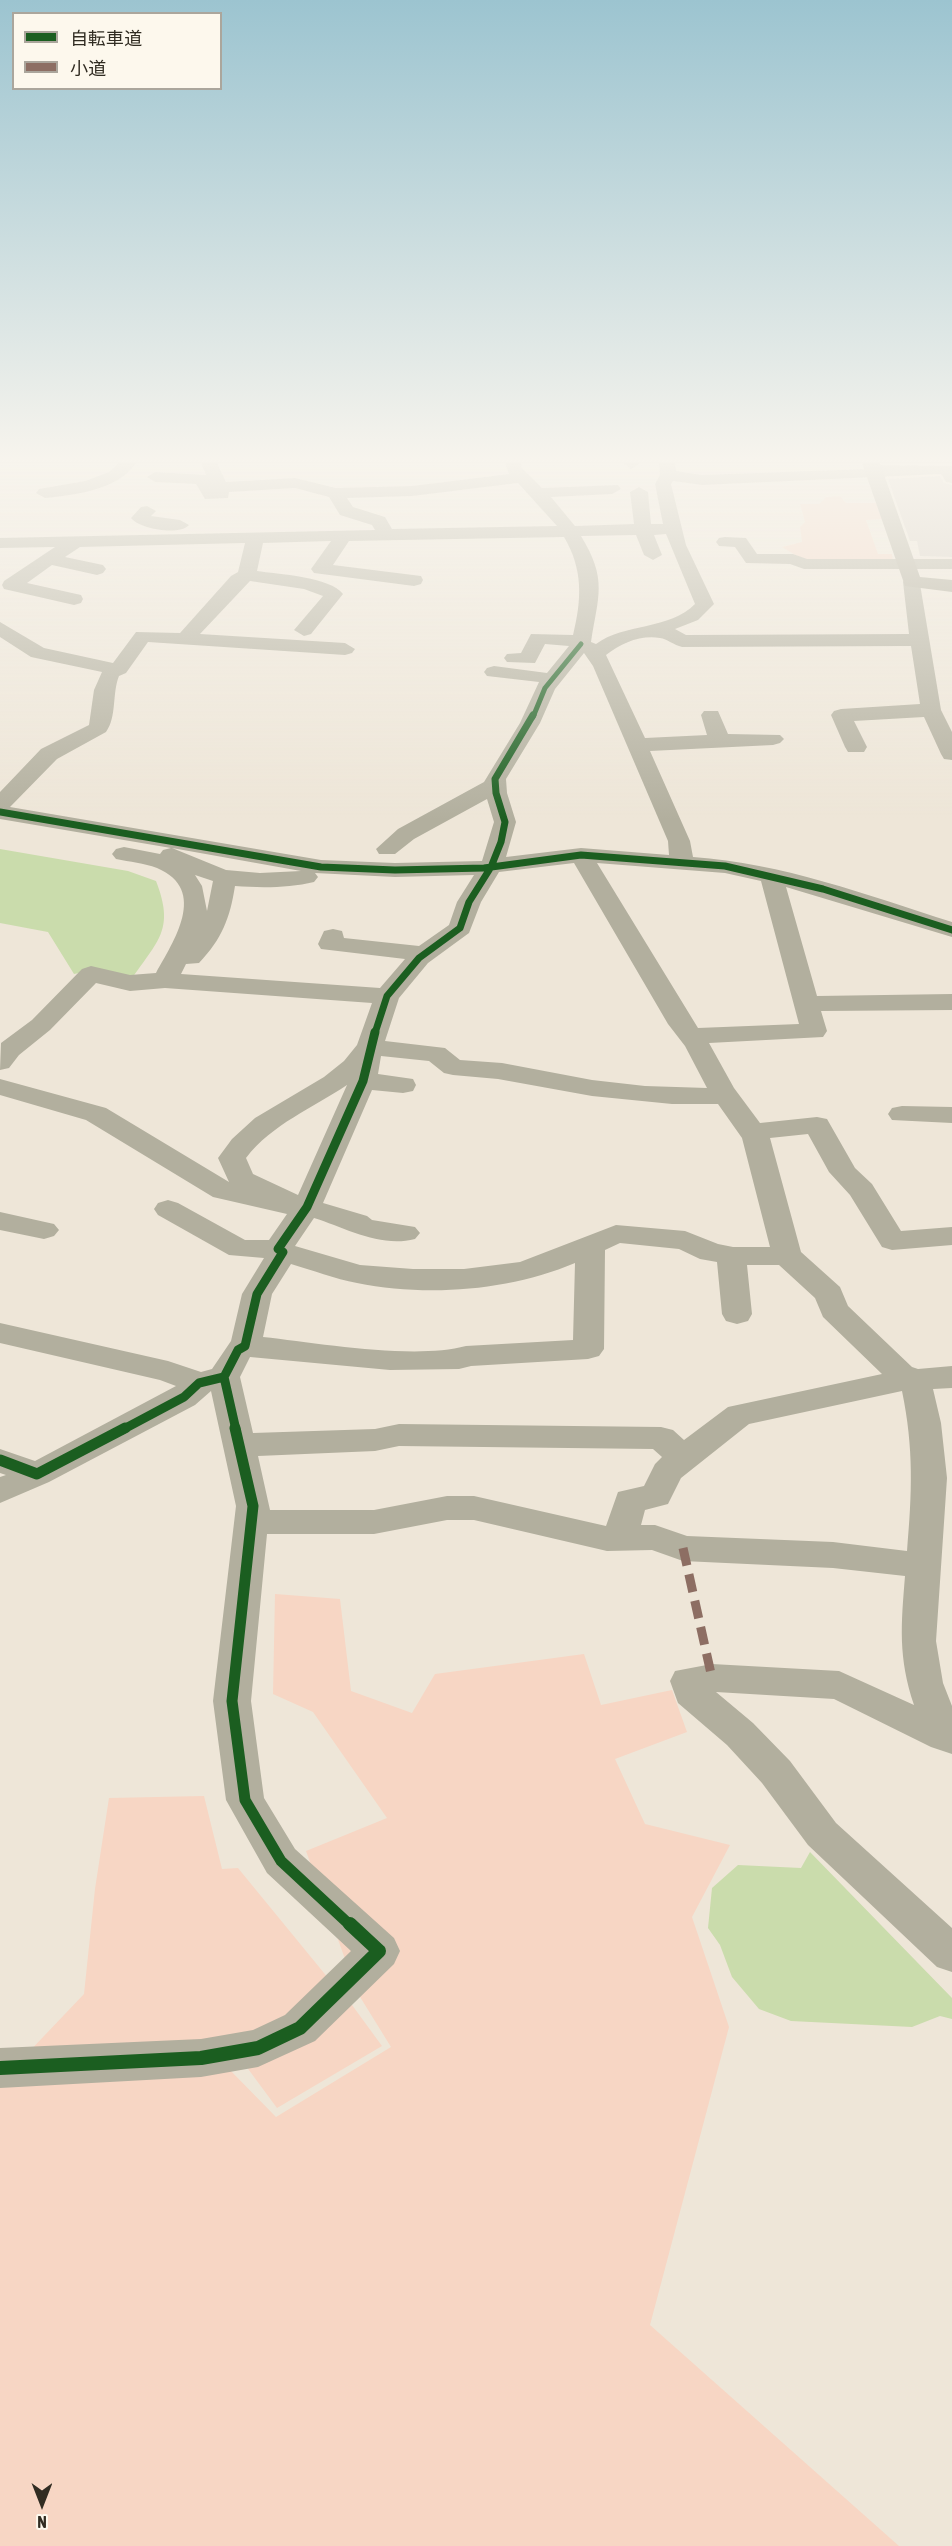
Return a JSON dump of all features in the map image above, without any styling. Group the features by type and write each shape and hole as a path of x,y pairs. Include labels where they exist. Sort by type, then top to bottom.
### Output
{"main road":[{"path":"912,582 952,586"}],"street":[{"path":"16,582 11,585 74,599"},
{"path":"186,638 236,582"},
{"path":"275,582 306,584 334,594 304,630"},
{"path":"590,582 590,605 583,626 586,646 636,745 679,841 682,862"},
{"path":"649,633 658,626 698,613 705,604 694,582"},
{"path":"912,582 919,640 935,686 931,710 952,754"},
{"path":"0,628 38,653 114,669 119,669 143,636 345,650"},
{"path":"514,658 528,659 538,638 586,646 649,633 666,633 682,641 919,640"},
{"path":"0,1491 184,1397 223,1368 257,1294 304,1206 363,1081 370,1047 387,996 424,954 460,928 469,902 491,867 501,842 505,822 495,779 508,754 530,723 545,688 586,646"},
{"path":"0,805 49,754 86,737 99,728 103,687 106,678 114,669"},
{"path":"494,672 554,677"},
{"path":"856,747 841,715 931,710"},
{"path":"711,715 720,741"},
{"path":"636,745 773,739"},
{"path":"387,849 406,834 495,784"},
{"path":"0,812 338,868 395,870 491,867 544,858 581,855 725,866 771,875 874,904 952,930"},
{"path":"0,831 157,860 173,866 185,876 192,890 196,910 195,925 165,980"},
{"path":"88,846 99,845 175,856 211,874 225,877 278,880 328,873 338,868"},
{"path":"581,855 726,1095 752,1132 771,1187 787,1256 828,1294 834,1310 901,1374 915,1380"},
{"path":"690,1036 814,1031 771,875"},
{"path":"165,980 206,942 217,925 225,877"},
{"path":"333,936 330,944 424,954"},
{"path":"0,1062 10,1049 41,1025 91,974 130,983 165,980 387,996"},
{"path":"806,1004 952,1002"},
{"path":"370,1047 436,1054 453,1067 502,1071 513,1076 609,1092 701,1097 726,1095"},
{"path":"370,1047 334,1083 302,1099 242,1142 232,1158 240,1178 248,1185 304,1206 357,1222 363,1228 405,1233"},
{"path":"363,1081 403,1085"},
{"path":"0,1087 96,1114 223,1191 282,1205 304,1206"},
{"path":"902,1114 952,1115"},
{"path":"752,1132 817,1125 843,1172 862,1190 892,1241 952,1236"},
{"path":"168,1209 239,1249 280,1251 358,1274 413,1279 464,1279 523,1271 616,1234 685,1240 710,1252 733,1256 787,1256"},
{"path":"0,1221 44,1230"},
{"path":"0,1333 168,1371 390,1360 459,1359 466,1356 588,1349 590,1245"},
{"path":"733,1256 731,1269 737,1314"},
{"path":"0,2068 201,2058 258,2048 300,2028 379,1951 281,1861 245,1800 232,1701 253,1506 223,1368"},
{"path":"625,1538 623,1528 630,1500 656,1496 667,1472 682,1457 739,1415 898,1381 952,1377"},
{"path":"915,1380 925,1423 930,1478 939,1515 923,1565 918,1641 925,1683 948,1737"},
{"path":"241,1446 375,1440 399,1435 661,1438 682,1457"},
{"path":"0,1460 37,1474"},
{"path":"252,1522 374,1522 447,1508 474,1508 608,1539 655,1537 683,1548 726,1552 833,1555 923,1565"},
{"path":"948,1737 839,1685 712,1678 688,1681 691,1693 740,1734 776,1772 822,1834 952,1954"}],"shaded area":[{"path":"0,849 128,871 156,881 164,912 164,923 156,944 131,980 94,970 74,974 48,932 0,923"},
{"path":"275,1594 340,1599 351,1691 412,1713 435,1674 584,1654 601,1705 672,1690 687,1732 615,1759 645,1824 730,1845 692,1917 729,2027 650,2325 899,2546 0,2546 0,2086 229,2069 276,2117 391,2047 357,1992 306,1851 387,1818 313,1712 273,1694"},
{"path":"204,1796 222,1869 238,1868 333,1984 257,2039 24,2057 84,1994 95,1889 109,1798"},
{"path":"810,1852 952,1998 952,2019 940,2016 912,2027 791,2021 759,2009 732,1977 720,1945 708,1928 712,1888 738,1865 801,1868"},
{"path":"344,1994 382,2046 277,2108 240,2058"}],"marked path":[{"path":"683,1548 712,1678"}],"cycle path":[{"path":"0,1460 37,1474 184,1397 199,1383 224,1377 238,1350 245,1346 257,1294 283,1252 278,1249 307,1207 331,1148 363,1081 370,1047 387,996 419,958 460,928 469,902 491,867 501,842 505,822 496,793 495,779 530,723 545,688 581,644"},
{"path":"0,812 321,867 395,870 484,868 544,858 581,855 725,866 823,889 952,930"},
{"path":"0,2068 201,2058 258,2048 300,2028 379,1951 281,1861 245,1800 232,1701 253,1506 224,1377"}]}
